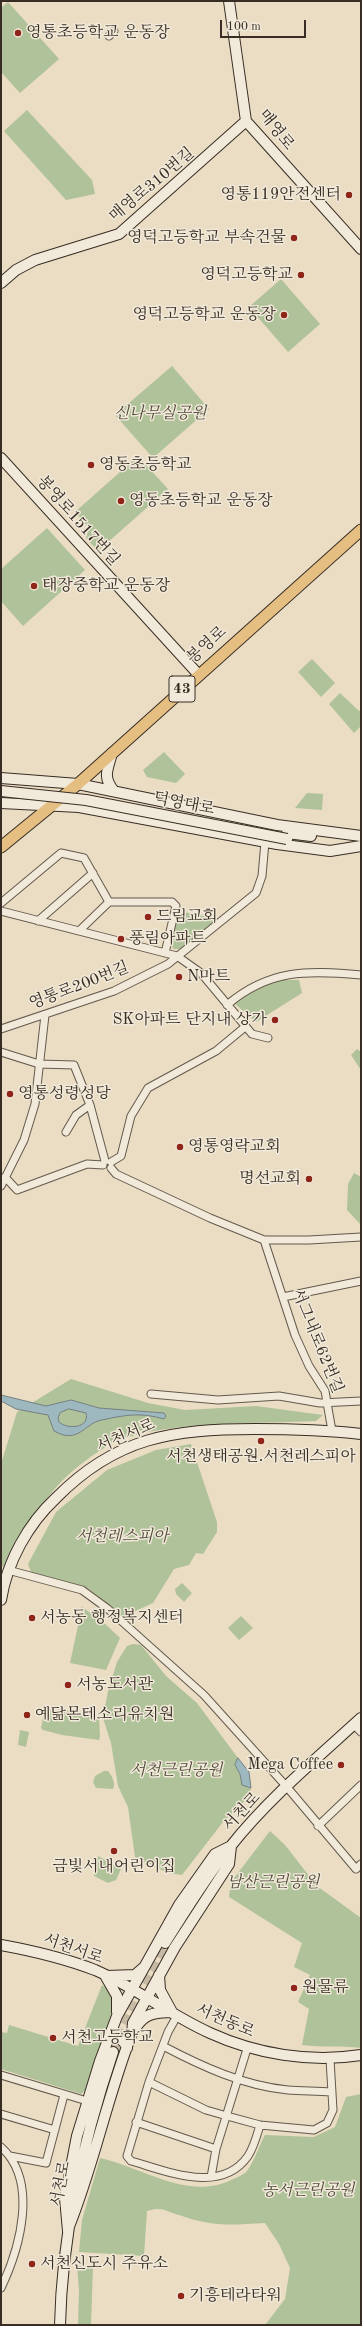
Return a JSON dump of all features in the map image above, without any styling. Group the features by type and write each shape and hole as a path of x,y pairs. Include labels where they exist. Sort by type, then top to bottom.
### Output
{"main road":[{"name":"봉영로","path":"1,848 78,784 198,674 361,530"}],"street":[{"name":"매영로","path":"229,1 246,121 361,249"},
{"name":"매영로310번길","path":"1,283 16,270 35,260 119,234 246,121"},
{"name":"봉영로1517번길","path":"1,458 198,674"},
{"path":"112,753 106,776 107,783 114,791"},
{"path":"1,778 78,784 278,825 361,836"},
{"name":"덕영대로","path":"1,786 83,794 335,846 361,845"},
{"name":"덕영대로","path":"1,791 86,800 287,836 334,838 361,836"},
{"path":"1,803 51,807 79,807 265,842 330,851 361,845"},
{"name":"영통로200번길","path":"1,1029 114,991 168,964 256,893 262,876 265,842"},
{"path":"1,903 61,853 84,858 110,902"},
{"path":"38,921 93,872"},
{"path":"79,931 110,902 172,902 176,906 165,953"},
{"path":"1,911 178,956 201,973 252,1034 268,1038"},
{"path":"227,1005 242,992 265,980 286,974 361,975"},
{"path":"1,1186 24,1140 34,1104 45,1015"},
{"path":"5,1177 17,1190 87,1164 107,1164 121,1156 131,1116 148,1088 175,1072 216,1052 245,1027"},
{"path":"1,1052 39,1064 74,1065 90,1105 107,1164 116,1174 210,1218 264,1240 361,1238"},
{"path":"66,1132 76,1115 90,1105"},
{"name":"서그내로62번길","path":"264,1240 295,1335 309,1366 325,1391 332,1431"},
{"path":"283,1297 361,1281"},
{"path":"150,1394 218,1400 279,1396 327,1403 361,1401"},
{"name":"서천서로","path":"1,1600 5,1569 41,1512 69,1484 97,1463 117,1452 145,1440 183,1432 223,1430 332,1431 361,1434"},
{"path":"5,1569 82,1590 108,1609 204,1695 286,1786 318,1826 356,1869 361,1864"},
{"name":"서천로","path":"117,2016 146,1966 161,1944 179,1905 215,1854 231,1846 286,1786 359,1725"},
{"path":"318,1826 361,1785"},
{"path":"68,2231 80,2200 102,2122 132,2033 133,2023 172,1952 195,1914 229,1864 231,1846"},
{"path":"161,1944 159,1952 164,1954 172,1952"},
{"name":"서천서로","path":"1,1945 51,1954 105,1976 132,1990"},
{"path":"68,2231 65,2198 77,2136 87,2101 117,2016 117,1996 105,1976 135,1974 146,1966"},
{"path":"159,1975 160,1990 174,2014"},
{"name":"서천동로","path":"132,1990 209,2033 247,2048 330,2058 361,2056"},
{"path":"132,2033 145,2016 150,2013 174,2014"},
{"path":"174,2014 136,2122 127,2156 131,2161 190,2177 226,2175 243,2163 254,2144 260,2124"},
{"path":"108,2039 119,2039 127,2048"},
{"path":"162,2046 187,2060 239,2079 286,2090 331,2092"},
{"path":"211,2177 216,2149 239,2079 247,2048"},
{"name":"서천로","path":"60,2325 61,2285 68,2231 85,2142 113,2052"},
{"path":"150,2082 206,2110 226,2116 260,2124 314,2130 321,2128 332,2117 333,2110 330,2058"},
{"path":"1,2075 87,2101"},
{"path":"10,2156 46,2163 64,2095"},
{"path":"1,2114 55,2130"},
{"path":"136,2122 216,2149"},
{"path":"1,2147 10,2156 21,2184 22,2212 15,2250 1,2288"}],"green space":[{"name":"영통초등학교 운동장","path":"8,2 59,59 20,93 1,72 1,8"},
{"path":"27,110 92,180 95,194 66,200 4,131"},
{"name":"영덕고등학교 운동장","path":"281,279 320,324 288,352 249,307"},
{"name":"신나무실공원","path":"172,366 209,409 153,458 115,415"},
{"name":"영동초등학교 운동장","path":"138,456 168,489 98,551 86,538 89,528 75,512"},
{"name":"태장중학교 운동장","path":"47,528 85,570 23,626 1,601 1,569"},
{"path":"312,659 335,683 321,697 298,672"},
{"path":"340,693 359,711 361,710 361,726 354,733 329,704"},
{"path":"164,752 185,774 176,783 147,777 143,770"},
{"path":"307,793 323,794 322,810 295,808"},
{"path":"178,911 220,919 184,949 174,949 170,944"},
{"path":"280,980 299,980 302,993 256,1022 234,1003 250,991"},
{"path":"357,1049 361,1052 361,1070 351,1055"},
{"path":"354,1173 361,1177 361,1225 347,1210 348,1184"},
{"path":"71,1379 148,1403 185,1410 256,1406 323,1415 316,1421 215,1424 163,1429 139,1434 111,1444 71,1472 59,1484 36,1514 4,1568 1,1564 1,1464 17,1412"},
{"name":"서천레스피아","path":"191,1444 217,1522 217,1532 203,1554 196,1553 189,1565 174,1569 153,1603 133,1612 128,1621 89,1589 61,1580 32,1575 28,1564 56,1512 107,1470 156,1450"},
{"path":"182,1583 192,1593 184,1602 176,1594 175,1589"},
{"path":"82,1607 101,1620 120,1638 106,1670 70,1663"},
{"path":"241,1616 253,1628 239,1640 228,1628"},
{"name":"서천근린공원","path":"133,1644 141,1645 166,1676 197,1703 238,1758 235,1765 240,1774 242,1785 251,1788 248,1798 223,1822 182,1875 168,1873 135,1857 128,1807 118,1786 111,1743 103,1718 108,1691 117,1662 127,1646"},
{"path":"48,1708 56,1712 61,1708 74,1713 92,1712 99,1715 99,1740 62,1735 43,1730 41,1728 45,1709"},
{"path":"20,1730 29,1732 26,1747 18,1745"},
{"path":"104,1771 108,1771 112,1777 114,1782 113,1789 96,1788 93,1782 95,1776"},
{"name":"남산근린공원","path":"270,1831 285,1845 317,1886 361,1918 361,2048 302,2045 309,2009 298,2002 310,1975 294,1967 302,1943 229,1897 231,1882"},
{"path":"98,1856 121,1869 116,1880 108,1883 94,1876"},
{"path":"102,1985 111,1990 115,2007 86,2090 81,2094 1,2069 1,2032 7,2033 9,2025 78,2046"},
{"name":"농서근린공원","path":"361,2094 361,2325 265,2325 285,2299 290,2268 279,2244 265,2223 231,2225 202,2222 156,2209 147,2211 144,2256 79,2252 82,2220 100,2158 116,2162 182,2185 198,2187 215,2185 240,2176 248,2170 265,2135 314,2137 335,2127 346,2097"},
{"path":"77,2266 93,2266 91,2325 78,2325 79,2290"}],"water":[{"path":"1,1395 46,1406 71,1400 99,1408 164,1413 166,1416 164,1419 140,1415 110,1418 96,1422 81,1432 70,1436 54,1431 48,1415 16,1409 1,1401","holes":["69,1409 86,1413 85,1422 82,1425 73,1427 63,1425 59,1422 58,1418 60,1413"]},
{"path":"238,1758 249,1772 251,1788 242,1785 240,1774 235,1765"}],"tunnel":[{"path":"113,2052 140,1992 165,1943"}],"place":[{"name":"영통초등학교 운동장","path":"18,33"},
{"name":"영통119안전센터","path":"349,195"},
{"name":"영덕고등학교 부속건물","path":"294,238"},
{"name":"영덕고등학교","path":"301,275"},
{"name":"영덕고등학교 운동장","path":"284,315"},
{"name":"영동초등학교","path":"91,465"},
{"name":"영동초등학교 운동장","path":"121,501"},
{"name":"태장중학교 운동장","path":"34,586"},
{"name":"드림교회","path":"148,917"},
{"name":"풍림아파트","path":"121,939"},
{"name":"N마트","path":"179,977"},
{"name":"SK아파트 단지내 상가","path":"275,1020"},
{"name":"영통성령성당","path":"10,1094"},
{"name":"영통영락교회","path":"180,1147"},
{"name":"명선교회","path":"309,1179"},
{"name":"서천생태공원.서천레스피아","path":"261,1441"},
{"name":"서농동 행정복지센터","path":"32,1618"},
{"name":"서농도서관","path":"68,1685"},
{"name":"예닮몬테소리유치원","path":"27,1715"},
{"name":"Mega Coffee","path":"341,1765"},
{"name":"금빛서내어린이집","path":"114,1851"},
{"name":"원물류","path":"294,1988"},
{"name":"서천고등학교","path":"53,2038"},
{"name":"서천신도시 주유소","path":"32,2264"},
{"name":"기흥테라타워","path":"181,2296"}]}
